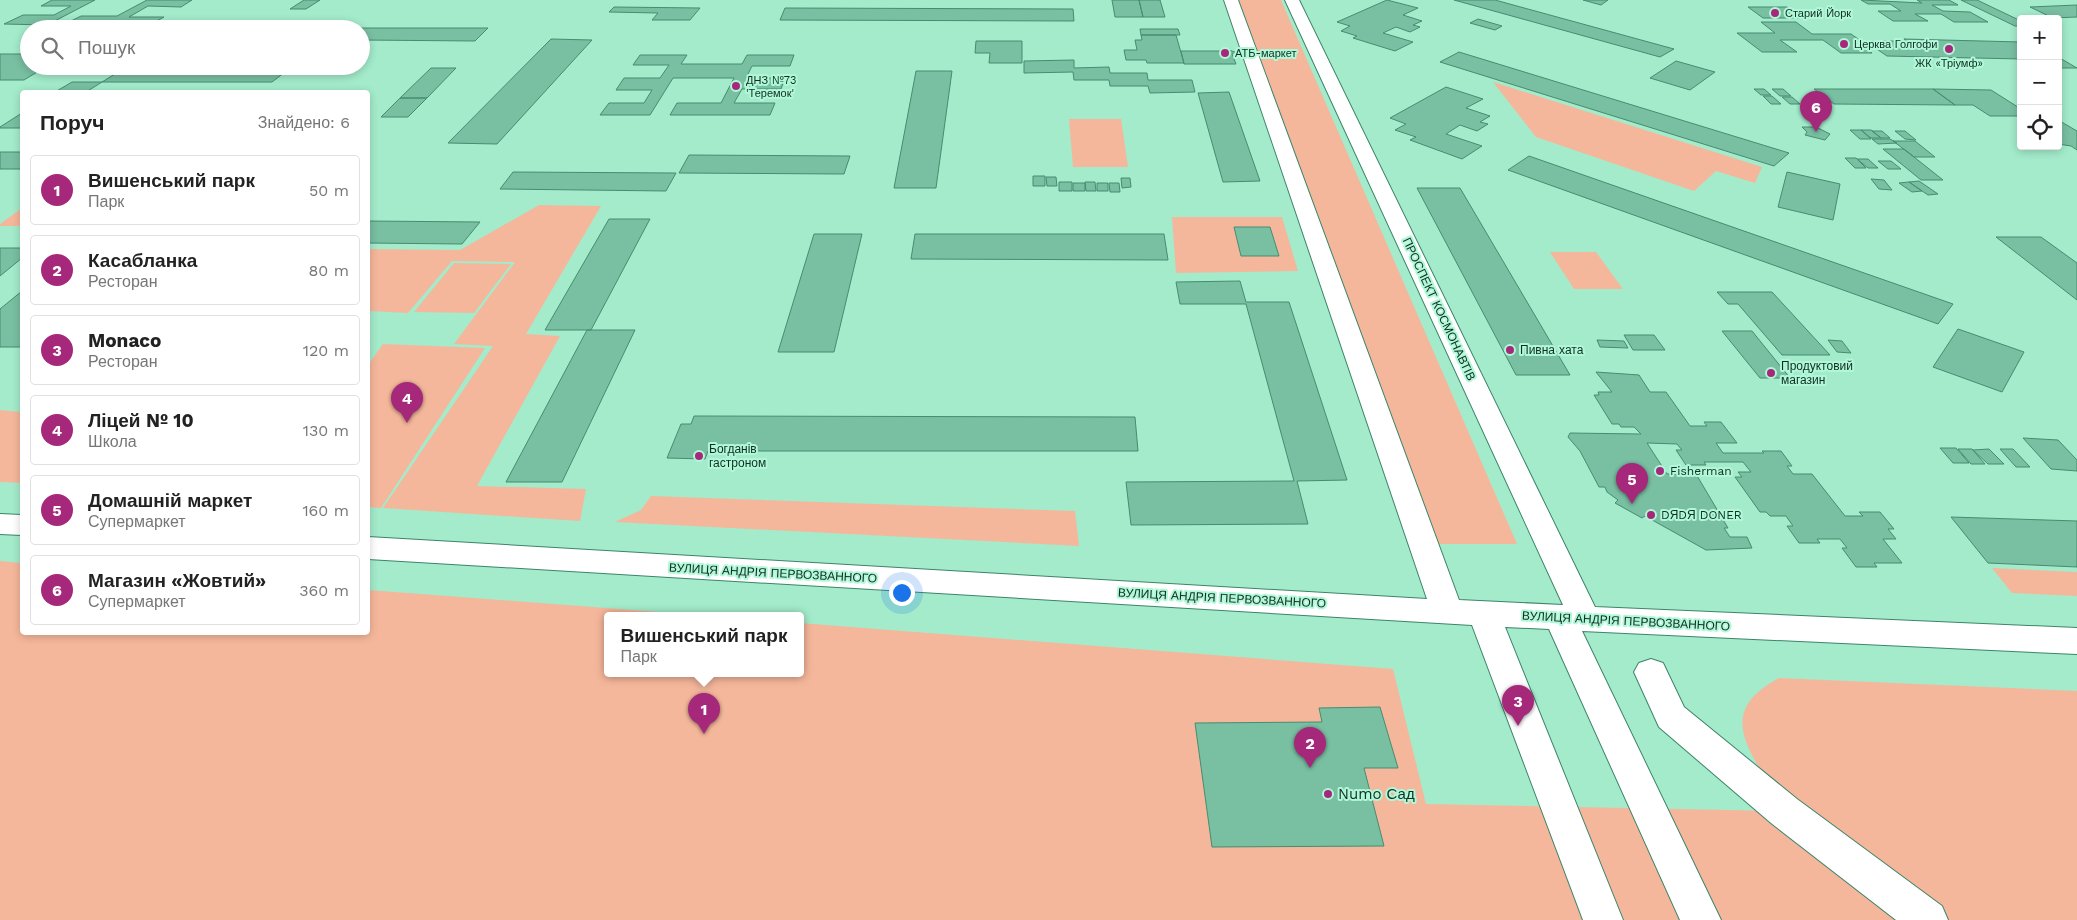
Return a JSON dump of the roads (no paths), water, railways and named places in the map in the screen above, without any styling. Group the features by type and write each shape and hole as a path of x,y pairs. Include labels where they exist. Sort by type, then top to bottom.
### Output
{"street":[{"path":"1231,0 1447,612"},
{"name":"ПРОСПЕКТ КОСМОНАВТІВ","path":"1292,0 1573,618 1701,920"},
{"path":"0,524 20,525"},
{"name":"ВУЛИЦЯ АНДРІЯ ПЕРВОЗВАННОГО","path":"370,548 591,563 1447,612 2077,641"},
{"path":"1484,614 1603,920"},
{"path":"1651,672 1671,717 1784,811 1928,920"}],"place":[{"name":"Старий Йорк","path":"1775,13"},
{"name":"Церква Голгофи","path":"1844,44"},
{"name":"ЖК «Тріумф»","path":"1949,49"},
{"name":"АТБ-маркет","path":"1225,53"},
{"name":"ДНЗ №73 'Теремок'","path":"736,86"},
{"name":"Магазин «Жовтий»","path":"1816,132"},
{"name":"Пивна хата","path":"1510,350"},
{"name":"Продуктовий магазин","path":"1771,373"},
{"name":"Ліцей № 10","path":"407,423"},
{"name":"Богданів гастроном","path":"699,456"},
{"name":"Fisherman","path":"1660,471"},
{"name":"Домашній маркет","path":"1632,504"},
{"name":"DЯDЯ DONER","path":"1651,515"},
{"name":"Monaco","path":"1518,726"},
{"name":"Вишенський парк","path":"704,734"},
{"name":"Касабланка","path":"1310,768"},
{"name":"Numo Сад","path":"1328,794"}]}
